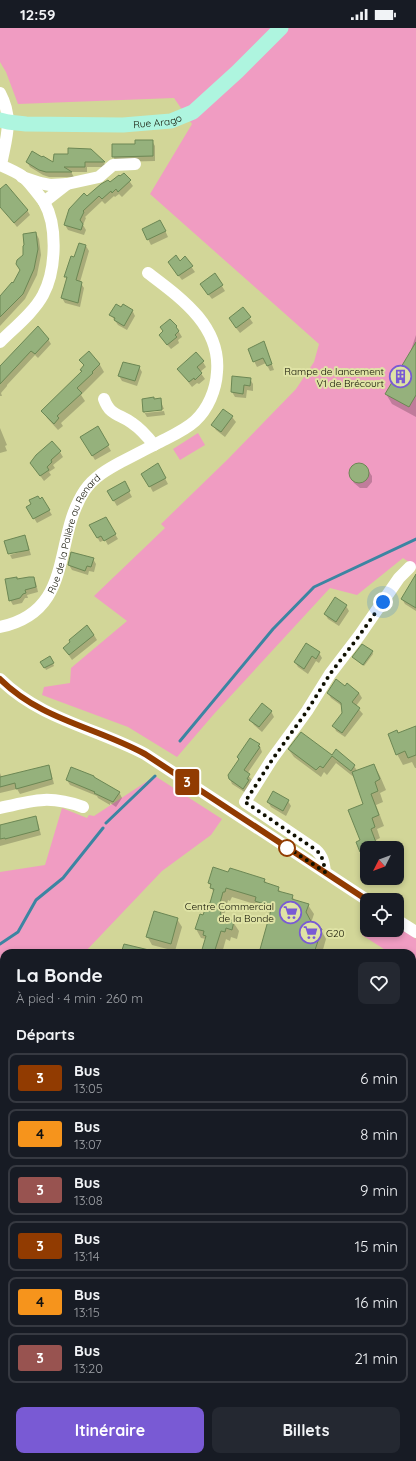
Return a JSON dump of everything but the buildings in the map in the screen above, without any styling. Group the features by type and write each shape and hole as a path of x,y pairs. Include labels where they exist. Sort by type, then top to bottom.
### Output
{"main road":[{"name":"Rue Arago","path":"4,121 26,124 123,125 171,121 192,112 237,72 281,28"}],"street":[{"path":"0,93 6,104 1,165 22,177 45,184 67,184 100,177 113,165 135,164"},
{"path":"0,342 38,303 47,285 53,256 53,235 50,218 44,202 22,177"},
{"path":"44,202 67,184"},
{"name":"Rue de la Palière au Renard","path":"0,627 20,622 30,616 45,601 51,592 60,567 75,511 86,489 93,481 110,468 187,427 206,407 215,388 218,368 216,350 208,330 202,320 165,286 148,273"},
{"path":"104,399 107,406 114,414 130,421 143,431 154,444"},
{"path":"325,872 323,859 320,853 245,802 272,760 307,711 330,674 359,636 398,578 410,567"},
{"path":"0,679 39,709 70,723 118,741 145,754 360,895"},
{"path":"0,808 24,802 53,799 70,802 83,807"},
{"path":"404,924 416,932"}],"shaded area":[{"path":"0,28 416,28 416,567 403,558 357,595 330,588 214,714 177,757 128,727 42,695 44,687 70,683 71,668 127,621 94,596 165,528 161,524 228,459 296,389 314,362 319,344 150,194 192,124 174,98 18,104 6,72 0,62"},
{"path":"198,433 205,445 180,460 173,449"},
{"path":"155,776 222,819 211,835 162,871 88,949 0,949 0,872 45,865 62,808 87,818 89,815 94,816"},
{"path":"404,931 416,939 416,949 384,949 365,937 404,937"}],"waterway":[{"path":"180,741 273,629 314,587 416,539"},
{"path":"106,823 155,776"},
{"path":"0,944 18,932 36,900 63,878 103,828"}],"bus line":[{"name":"3","path":"0,679 39,709 70,723 130,746 145,754 360,895"}],"place":[{"name":"Rampe de lancement V1 de Brécourt","path":"400,377"},
{"name":"Centre Commercial de la Bonde","path":"290,912"},
{"name":"G20","path":"311,933"}],"route":[{"path":"287,848 285,846 325,872 323,859 320,853 245,802 272,760 307,711 330,674 383,602"}]}
